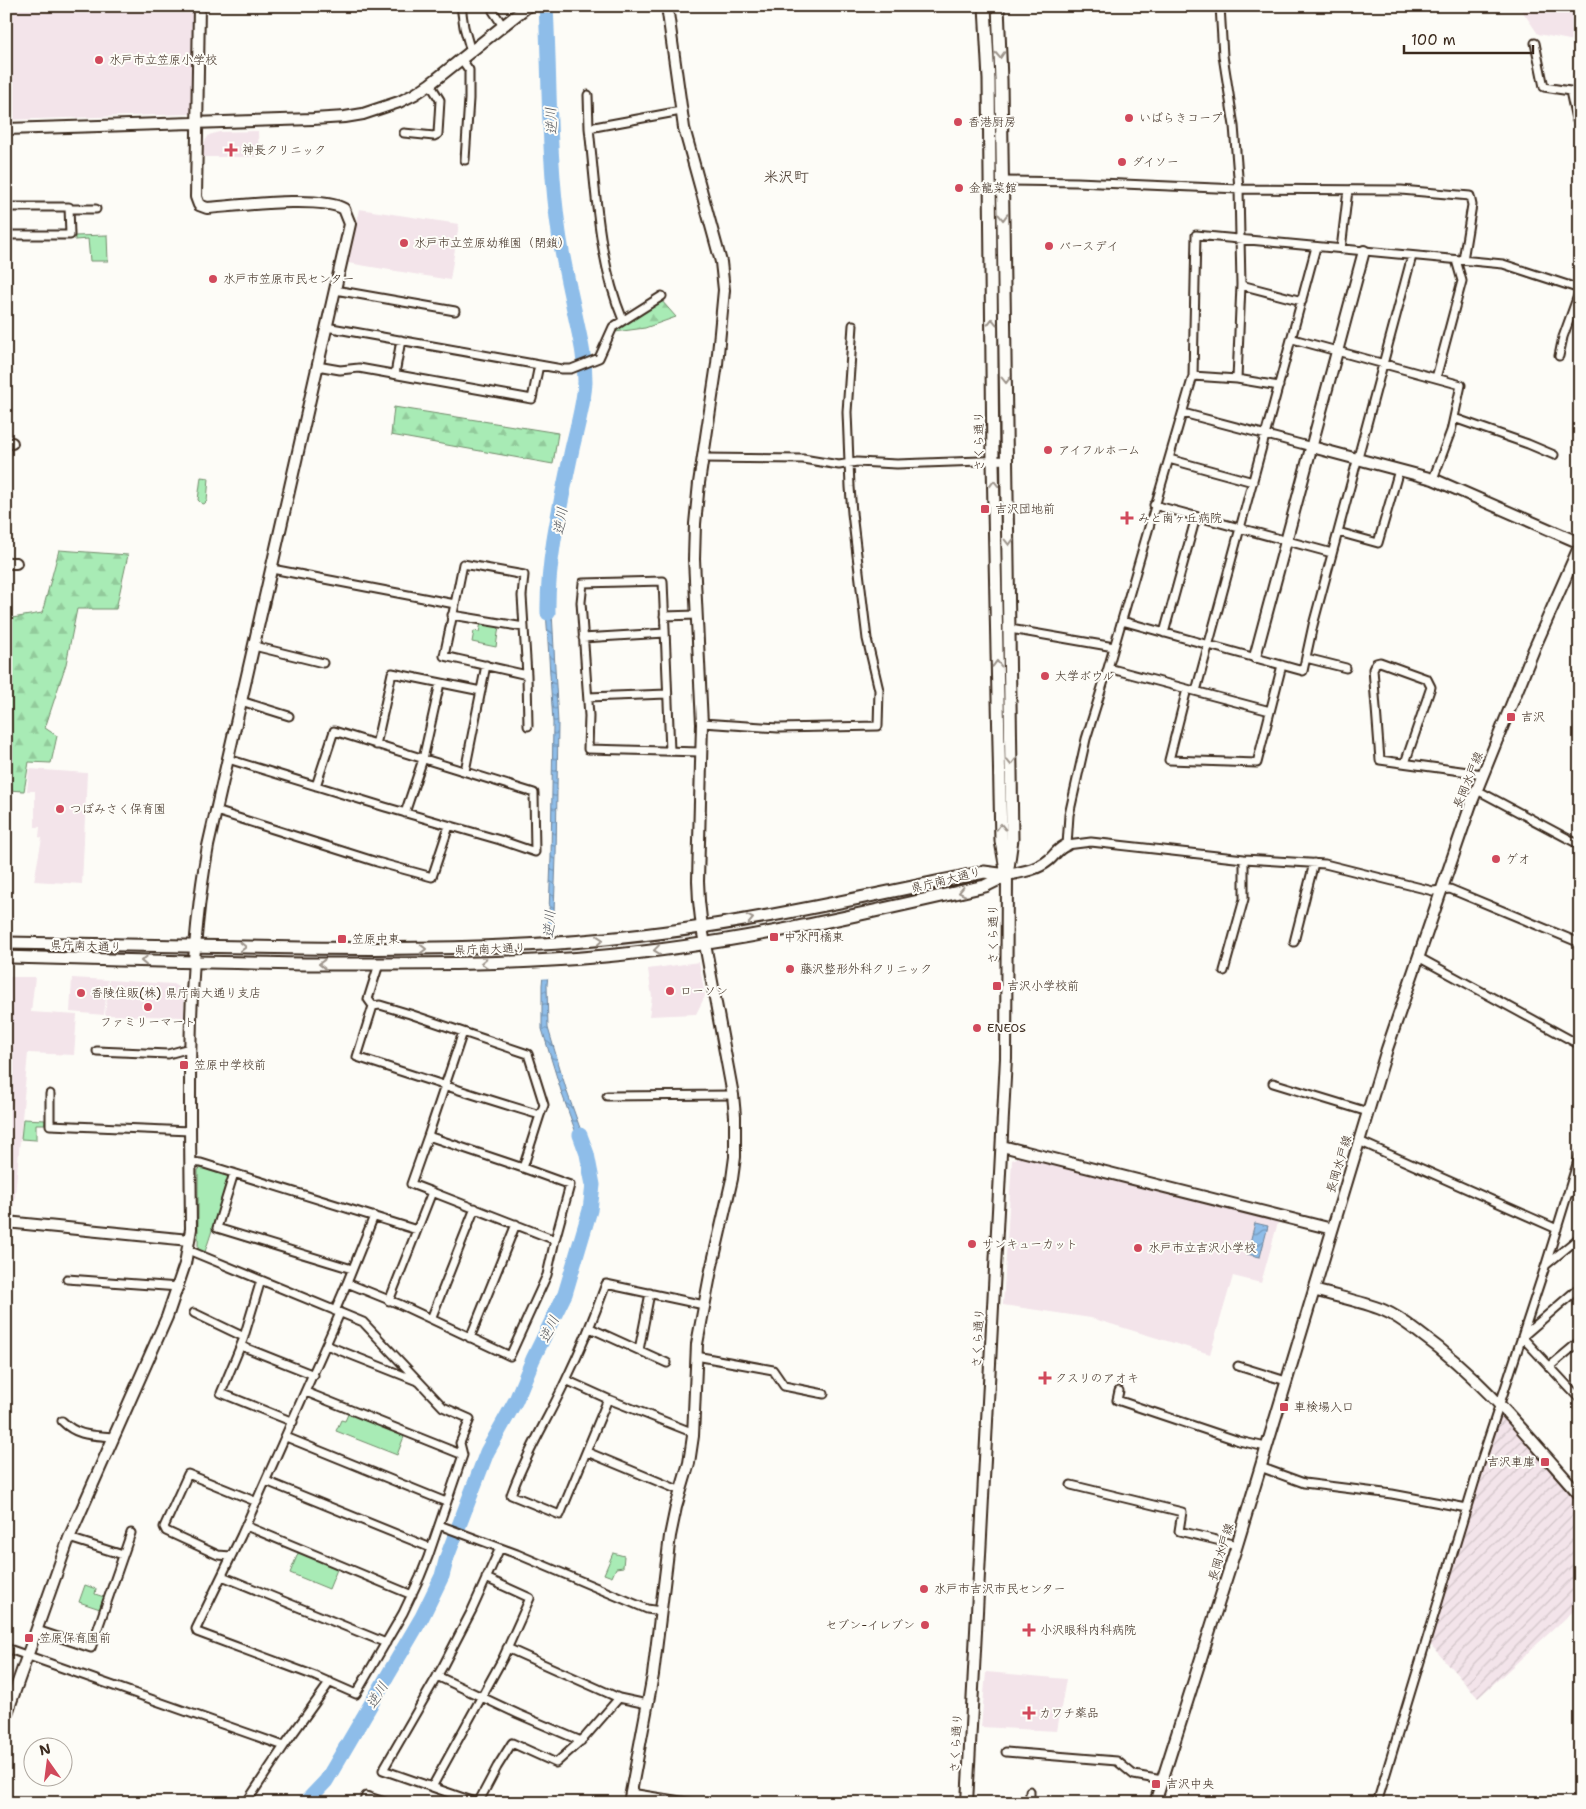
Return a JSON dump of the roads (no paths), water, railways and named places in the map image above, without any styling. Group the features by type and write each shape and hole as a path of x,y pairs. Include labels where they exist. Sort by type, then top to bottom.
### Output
{"main road":[{"name":"さくら通り","path":"985,6 989,80 993,461 1001,841 1007,875"},
{"name":"さくら通り","path":"998,6 1002,80 1010,629 1012,839 1007,875"},
{"name":"県庁南大通り","path":"6,943 445,949 532,945 702,928 984,872 1007,875"},
{"name":"県庁南大通り","path":"6,957 193,963 448,964 606,956 705,944 800,927 985,886 1007,875"}],"street":[{"path":"6,1716 69,1538 167,1317 178,1287 189,1244 190,1048 193,963 202,881 216,811 350,224 344,209 332,204 315,202 207,208 199,205 196,197 199,6"},
{"path":"461,6 464,27 471,52"},
{"path":"494,6 494,11 503,26"},
{"path":"6,129 345,117 399,102 430,84 528,6"},
{"path":"667,6 681,111 721,262 724,290 695,524 694,559 702,723 698,881 702,928 733,1094 735,1139 732,1179 704,1305 696,1356 694,1433 689,1463 670,1536 647,1704 630,1798 693,1803"},
{"path":"1220,6 1223,56 1234,126 1239,189 1240,285 1236,380"},
{"path":"1534,43 1544,87 1570,91 1576,119 1580,120"},
{"path":"462,60 469,70 465,160"},
{"path":"404,133 434,136 438,134 440,100 430,84"},
{"path":"588,95 589,128 599,220 616,303 623,320"},
{"path":"589,128 681,111"},
{"path":"990,181 1239,189 1401,190 1470,196 1472,205 1460,260 1462,281 1436,378"},
{"path":"1341,249 1348,190"},
{"path":"6,207 96,209"},
{"path":"6,235 70,235 69,209"},
{"path":"1067,845 1069,814 1086,739 1193,376 1196,235 1503,264 1580,290 1563,337 1559,356"},
{"path":"1196,691 1293,339 1316,247"},
{"path":"1255,657 1364,252"},
{"path":"1122,621 1303,671 1313,625 1412,256"},
{"path":"1240,285 1302,301"},
{"path":"335,290 455,311"},
{"path":"326,327 562,369 571,369 596,359 602,353 613,326 662,296"},
{"path":"702,723 778,728 878,726 878,690 867,639 852,513 847,412 853,325"},
{"path":"1293,339 1461,385 1451,432 1433,479"},
{"path":"395,374 401,340"},
{"path":"317,366 340,370 359,368 532,399 539,365"},
{"path":"1193,376 1279,386"},
{"path":"1183,413 1433,479 1580,544"},
{"path":"1454,418 1554,454"},
{"path":"703,458 803,459 838,465 1008,460"},
{"path":"1169,459 1253,482"},
{"path":"1338,532 1378,543 1399,470"},
{"path":"1154,506 1332,553"},
{"path":"1164,632 1196,517"},
{"name":"長岡水戸線","path":"1155,1803 1237,1545 1368,1112 1418,957 1483,774 1580,544"},
{"path":"527,675 444,656 463,564 524,575 522,596 527,675 528,726"},
{"path":"272,568 455,604"},
{"path":"670,751 663,581 583,583 581,602 588,697 588,749 701,752"},
{"path":"452,614 524,627"},
{"path":"664,616 697,615"},
{"path":"1010,629 1114,646"},
{"path":"583,638 665,634"},
{"path":"254,646 323,663"},
{"path":"1306,658 1346,668"},
{"path":"1405,763 1431,687 1427,679 1380,662 1376,663 1373,669 1380,760 1483,774"},
{"path":"465,771 486,665"},
{"path":"1186,689 1169,760 1257,763 1282,665"},
{"path":"1108,668 1270,711"},
{"path":"376,745 392,673 481,691"},
{"path":"405,814 423,759 440,682"},
{"path":"588,697 667,694"},
{"path":"241,701 289,716"},
{"path":"228,759 405,814 500,840 535,852 534,793 334,731 316,786"},
{"path":"1477,790 1580,845"},
{"path":"216,811 432,877 449,826"},
{"path":"1007,875 1042,865 1059,848 1091,842 1244,860 1314,863 1345,868 1434,891 1450,889 1580,944"},
{"path":"1224,971 1244,899 1244,860"},
{"path":"1294,942 1314,863"},
{"name":"さくら通り","path":"967,1803 1002,1146 1007,1009 1007,875"},
{"path":"1418,957 1580,1045"},
{"path":"373,1006 368,999 378,964"},
{"path":"373,1006 380,1005 410,1014 528,1054 544,1105 522,1168"},
{"path":"373,1006 356,1057 540,1115"},
{"path":"463,1032 446,1086 410,1184 556,1240"},
{"path":"97,1051 168,1054 190,1048"},
{"path":"1272,1083 1368,1112"},
{"path":"50,1094 50,1125 190,1131"},
{"path":"607,1096 733,1094"},
{"path":"346,1283 431,1319 510,1356 547,1275 570,1185 428,1136"},
{"path":"1359,1141 1557,1229"},
{"path":"1002,1146 1332,1229"},
{"path":"1377,1803 1467,1508 1580,1154"},
{"path":"190,1162 201,1163 417,1230"},
{"path":"234,1173 217,1228 352,1269"},
{"path":"1567,1195 1580,1184"},
{"path":"389,1301 432,1192"},
{"path":"431,1319 475,1208"},
{"path":"6,1222 189,1244 261,1280 338,1312 363,1322 443,1407 470,1419 460,1443 463,1455 446,1502 442,1526 430,1548 412,1595 356,1694 330,1682 197,1632 196,1629 246,1526 314,1375 338,1312 346,1283 374,1216"},
{"path":"470,1338 516,1224"},
{"path":"1546,1264 1580,1236"},
{"path":"67,1279 178,1287"},
{"path":"261,1280 241,1346 221,1393 293,1422"},
{"path":"608,1399 560,1515 511,1495 521,1468 590,1328 606,1284 704,1305"},
{"path":"1522,1337 1580,1287"},
{"path":"1314,1290 1378,1308 1397,1316 1450,1355 1500,1404 1580,1495"},
{"path":"639,1350 650,1293"},
{"path":"194,1313 244,1336"},
{"path":"590,1328 667,1362"},
{"path":"1522,1337 1576,1395 1580,1392"},
{"path":"1549,1367 1580,1340"},
{"path":"326,1345 419,1381"},
{"path":"241,1346 314,1375"},
{"path":"696,1356 773,1370 784,1386 824,1394"},
{"path":"1238,1366 1286,1381"},
{"path":"566,1380 694,1433"},
{"path":"1119,1391 1117,1400 1239,1441 1266,1447"},
{"path":"306,1392 463,1455"},
{"path":"62,1422 79,1434 114,1437"},
{"path":"286,1437 446,1502"},
{"path":"586,1452 681,1491"},
{"path":"1260,1467 1304,1483 1392,1494 1467,1508"},
{"path":"232,1556 218,1555 166,1530 164,1527 188,1474 257,1502"},
{"path":"266,1481 430,1548"},
{"path":"1071,1485 1182,1512 1180,1531 1237,1545"},
{"path":"246,1526 412,1595"},
{"path":"442,1526 647,1609 661,1611"},
{"path":"37,1630 91,1648 131,1534"},
{"path":"69,1538 123,1556"},
{"path":"500,1548 437,1676 383,1770 478,1803 512,1743 556,1763 581,1741 619,1698"},
{"path":"222,1576 386,1643"},
{"path":"432,1787 482,1697 530,1598 486,1578"},
{"path":"6,1648 284,1746"},
{"path":"507,1648 619,1698 647,1704"},
{"path":"437,1676 581,1741"},
{"path":"246,1803 330,1682"},
{"path":"1006,1752 1117,1761 1134,1776 1162,1780"},
{"path":"1030,1791 1030,1803"},
{"path":"363,1803 366,1796 388,1803"}],"water":[{"path":"545,593 551,593 558,723 554,912 547,985 548,1028 567,1092 589,1153 584,1155 562,1094 542,1029 542,985 549,912 551,857 553,723"},
{"path":"1255,1223 1268,1226 1260,1257 1247,1254"}],"waterway":[{"name":"逆川","path":"546,6 555,205 562,255 582,350 585,382 582,407 552,551 548,613"},
{"name":"逆川","path":"305,1803 326,1781 422,1617 442,1576 447,1557 487,1452 516,1400 533,1359 565,1294 590,1210 593,1185 587,1154 580,1135"}],"place":[{"name":"水戸市立笠原小学校","path":"99,60"},
{"name":"いばらきコープ","path":"1129,118"},
{"name":"香港厨房","path":"958,122"},
{"name":"神長クリニック","path":"231,150"},
{"name":"ダイソー","path":"1122,162"},
{"name":"金龍菜館","path":"959,188"},
{"name":"水戸市立笠原幼稚園（閉鎖）","path":"404,243"},
{"name":"バースデイ","path":"1049,246"},
{"name":"水戸市笠原市民センター","path":"213,279"},
{"name":"アイフルホーム","path":"1048,450"},
{"name":"吉沢団地前","path":"985,509"},
{"name":"みと南ヶ丘病院","path":"1127,518"},
{"name":"大学ボウル","path":"1045,676"},
{"name":"吉沢","path":"1511,717"},
{"name":"つぼみさく保育園","path":"60,809"},
{"name":"ゲオ","path":"1496,859"},
{"name":"中水門橋東","path":"774,937"},
{"name":"笠原中東","path":"342,939"},
{"name":"藤沢整形外科クリニック","path":"790,969"},
{"name":"吉沢小学校前","path":"997,986"},
{"name":"ローソン","path":"670,991"},
{"name":"香陵住販(株) 県庁南大通り支店","path":"81,993"},
{"name":"ファミリーマート","path":"148,1007"},
{"name":"ENEOS","path":"977,1028"},
{"name":"笠原中学校前","path":"184,1065"},
{"name":"サンキューカット","path":"972,1244"},
{"name":"水戸市立吉沢小学校","path":"1138,1248"},
{"name":"クスリのアオキ","path":"1045,1378"},
{"name":"車検場入口","path":"1284,1407"},
{"name":"吉沢車庫","path":"1545,1462"},
{"name":"水戸市吉沢市民センター","path":"924,1589"},
{"name":"セブン-イレブン","path":"925,1625"},
{"name":"小沢眼科内科病院","path":"1029,1630"},
{"name":"笠原保育園前","path":"29,1638"},
{"name":"カワチ薬品","path":"1029,1713"},
{"name":"吉沢中央","path":"1156,1784"}],"district":[{"name":"米沢町","path":"786,177"}]}
